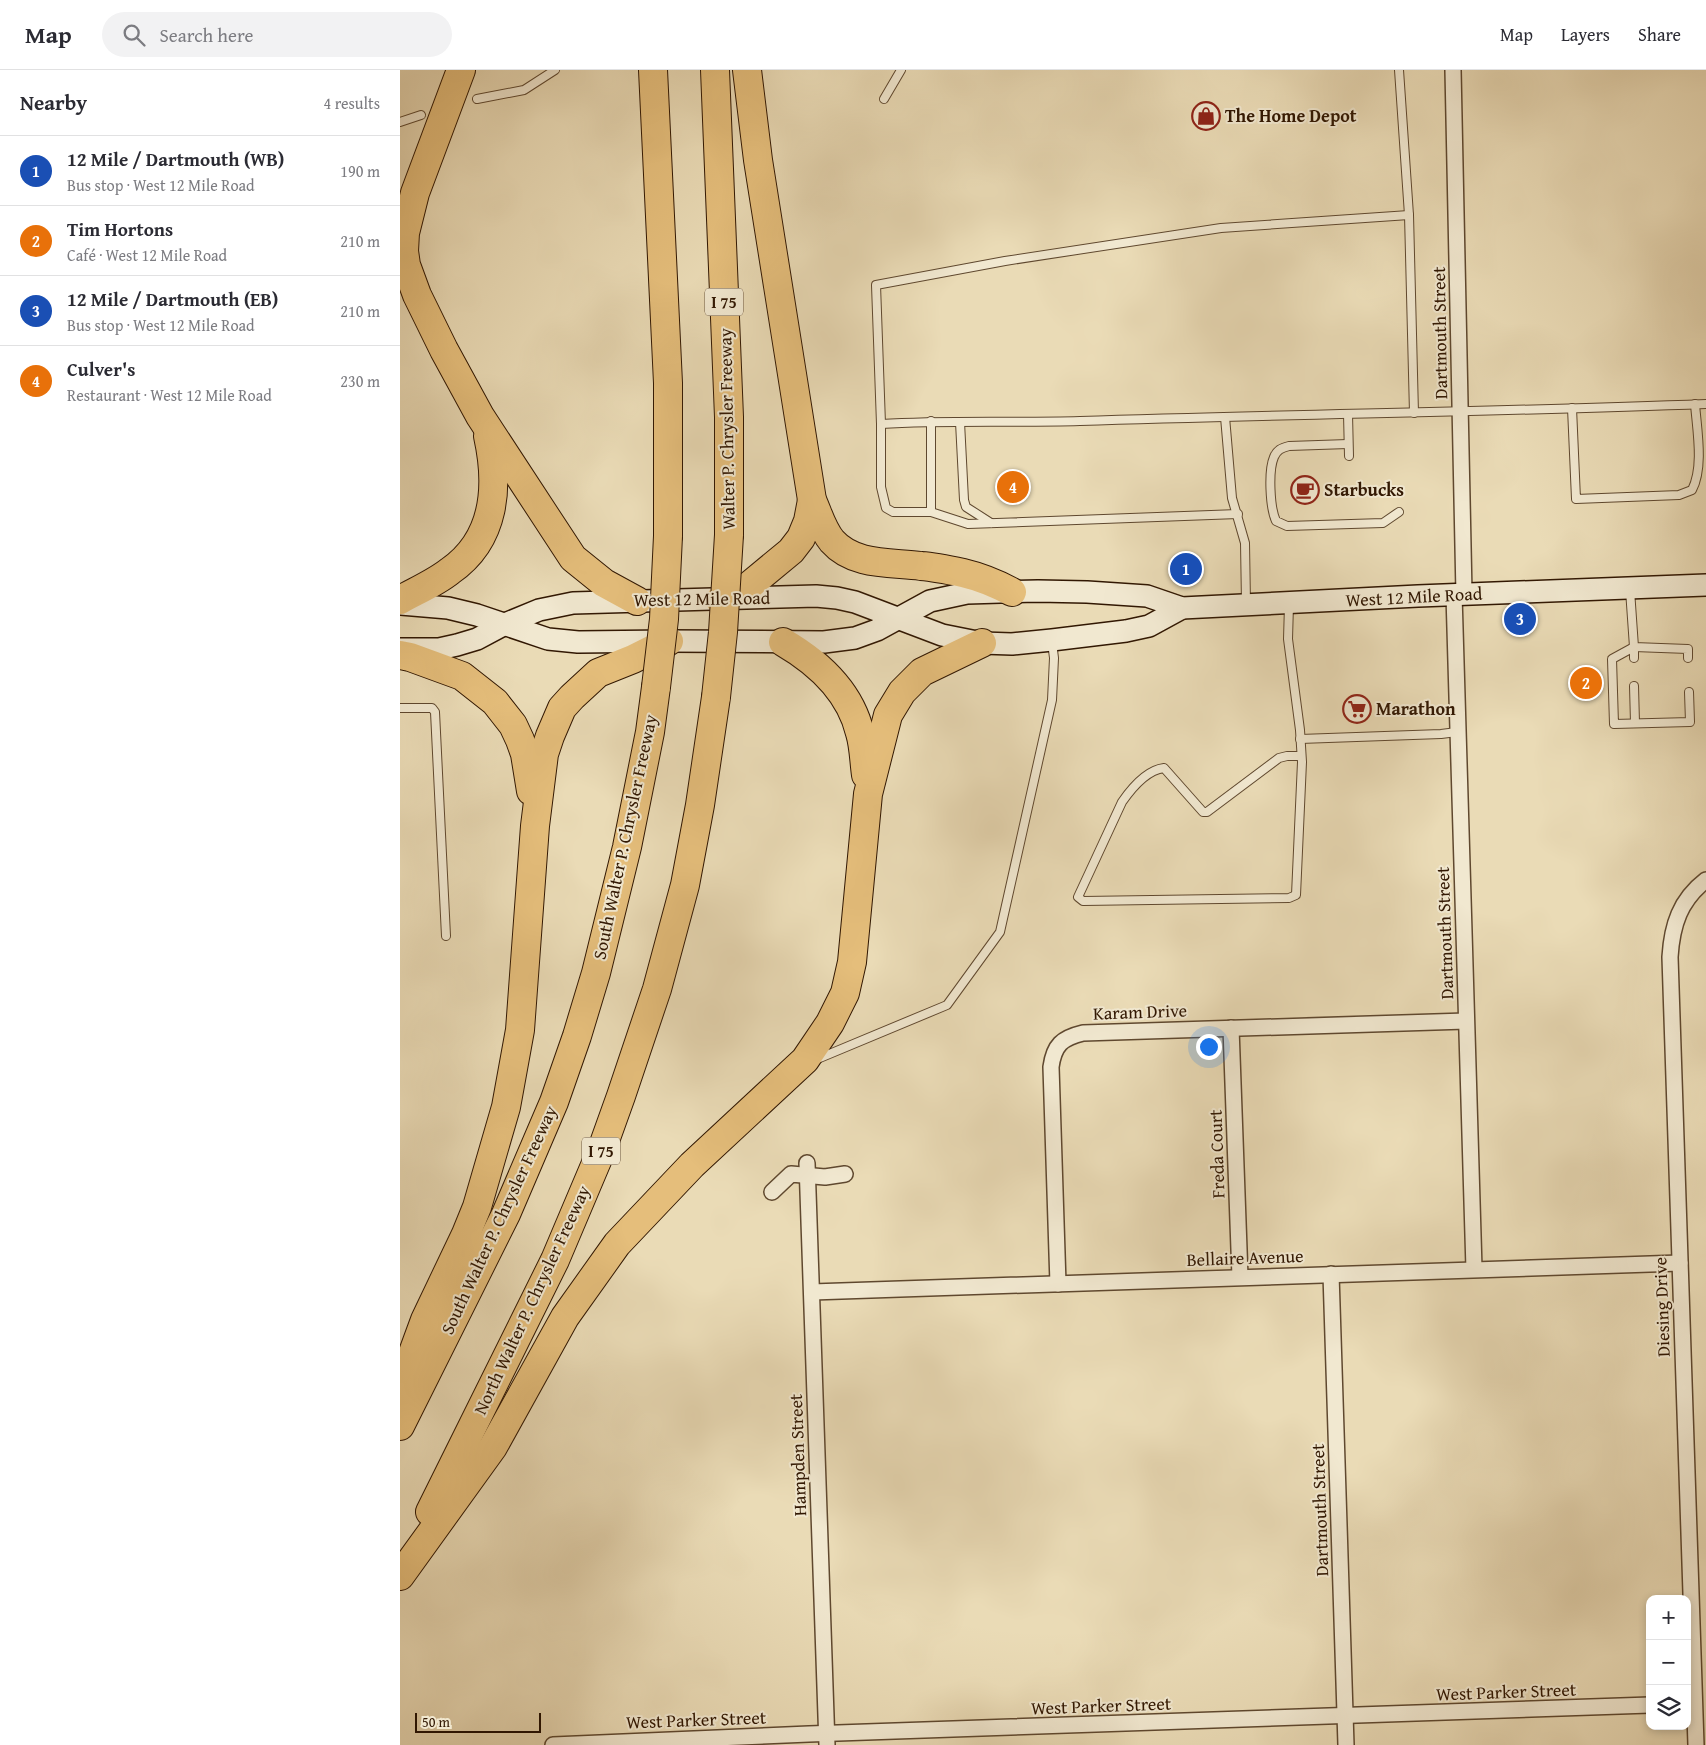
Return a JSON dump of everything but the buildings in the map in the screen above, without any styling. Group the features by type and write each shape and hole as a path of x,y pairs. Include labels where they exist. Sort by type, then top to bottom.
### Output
{"highway":[{"path":"460,70 415,193 405,233 404,251 409,278 444,350 480,416 574,558 604,583 637,601"},
{"name":"South Walter P. Chrysler Freeway","path":"400,1426 506,1214 541,1135 577,1036 596,973 625,856 650,732 664,619 668,536 668,383 654,70"},
{"name":"Walter P. Chrysler Freeway","path":"715,70 729,417 729,535 723,632 716,697"},
{"path":"748,70 758,160 812,500 825,530 832,541 844,551 858,557 876,562 921,566 964,573 1012,592"},
{"path":"400,602 450,572 474,549 483,533 492,505 494,479 489,442 480,416"},
{"path":"720,600 745,589 791,552 801,538 808,521 812,500"},
{"path":"400,1388 426,1320 477,1206 506,1107 520,1030 535,826 544,754 554,724 562,708 598,673 633,659 669,641"},
{"path":"783,642 811,660 826,674 852,707 860,733 868,794"},
{"path":"400,1575 493,1447 565,1318 617,1244 692,1165 805,1060 830,1023 845,993 852,962 868,794 888,715 902,692 922,672 982,643"},
{"path":"400,655 462,676 484,692 506,714 513,725 525,754 535,826"},
{"name":"North Walter P. Chrysler Freeway","path":"400,1575 555,1260 602,1149 657,989 679,910 700,805 716,697"}],"main road":[{"name":"West 12 Mile Road","path":"400,602 448,608 477,615 548,639 578,642 824,642 855,638 877,630 930,602 967,593 1087,592 1147,596 1182,608 1706,585"},
{"name":"West 12 Mile Road","path":"400,650 439,649 457,645 477,639 505,624 539,610 573,603 816,596 855,602 942,636 982,643 1012,644 1126,631 1149,626 1182,608"}],"street":[{"name":"Dartmouth Street","path":"1453,70 1460,411 1457,732 1474,1269"},
{"name":"Diesing Drive","path":"1696,1745 1670,957 1674,928 1686,900 1706,880"},
{"name":"Karam Drive","path":"1058,1284 1051,1067 1060,1042 1071,1036 1083,1033 1466,1021"},
{"name":"Freda Court","path":"1231,1028 1240,1277"},
{"path":"772,1192 792,1174 807,1169 825,1177 845,1174"},
{"name":"Hampden Street","path":"807,1169 826,1739"},
{"name":"Bellaire Avenue","path":"812,1292 1680,1263"},
{"name":"Dartmouth Street","path":"1331,1274 1346,1745"},
{"name":"West Parker Street","path":"553,1745 826,1739 1345,1716 1646,1705"}],"lane":[{"path":"477,99 524,90 555,70"},
{"path":"884,99 901,70"},
{"path":"1399,70 1409,215 1414,413"},
{"path":"400,122 421,116"},
{"path":"1238,514 968,524 931,512 893,512 886,508 881,487 881,424 876,285 1013,260 1221,228 1409,215"},
{"path":"1572,408 1576,499 1679,495 1692,490 1696,482 1698,465 1695,404"},
{"path":"881,424 930,421 1078,421 1414,413 1706,404"},
{"path":"1348,414 1348,456"},
{"path":"1225,417 1232,498 1246,543 1246,605"},
{"path":"930,421 931,512"},
{"path":"960,422 964,500 966,507 992,523"},
{"path":"1348,444 1280,448 1271,466 1272,512 1276,521 1287,526 1384,522 1399,512"},
{"path":"1629,588 1634,658"},
{"path":"1289,603 1288,638 1301,756 1296,895 1289,898 1083,901 1078,897 1122,802 1130,791 1150,774 1164,768 1203,812 1207,812 1279,758 1301,756"},
{"path":"796,1068 947,1005 1000,932 1052,700 1054,658 1052,640"},
{"path":"1688,658 1688,649 1634,647 1612,659 1614,724 1690,722 1689,692"},
{"path":"1634,686 1635,723"},
{"path":"400,708 432,708 435,712 446,936"},
{"path":"1300,739 1457,732"}],"place":[{"name":"The Home Depot","path":"1206,116"},
{"name":"Culver's","path":"1013,487"},
{"name":"Starbucks","path":"1305,490"},
{"name":"12 Mile / Dartmouth (WB)","path":"1186,569"},
{"name":"12 Mile / Dartmouth (EB)","path":"1520,619"},
{"name":"Tim Hortons","path":"1586,683"},
{"name":"Marathon","path":"1357,709"}]}
